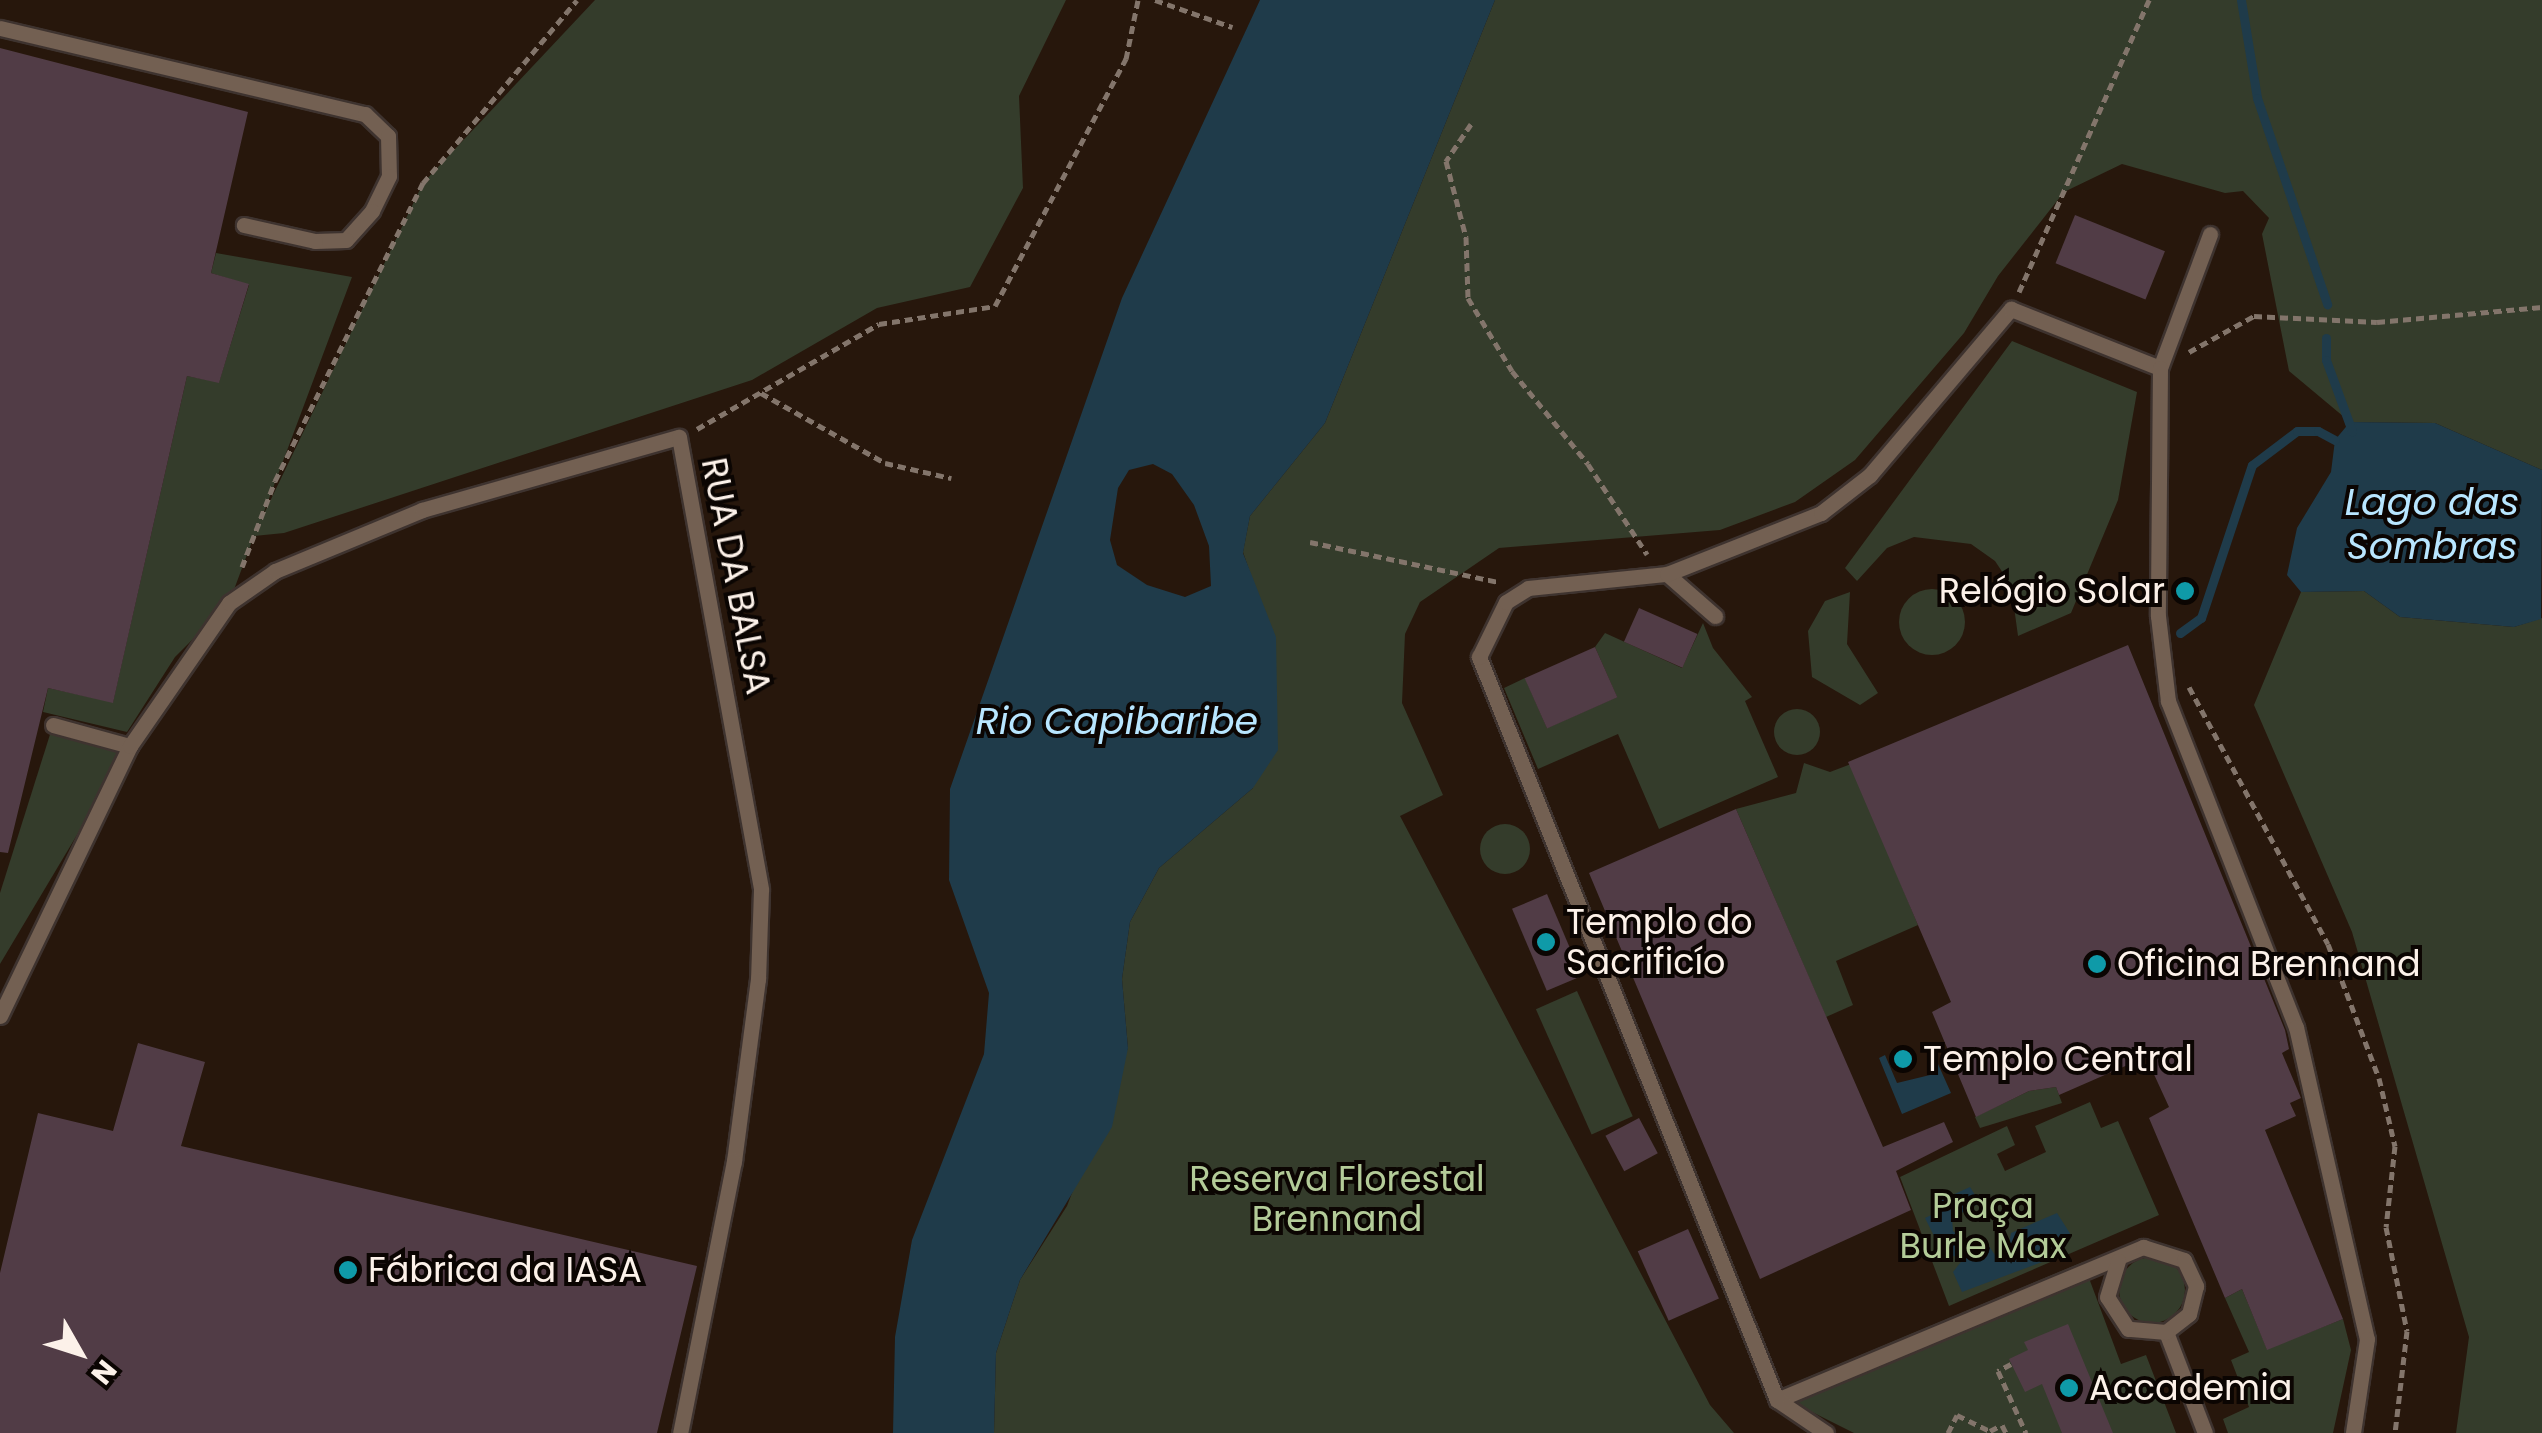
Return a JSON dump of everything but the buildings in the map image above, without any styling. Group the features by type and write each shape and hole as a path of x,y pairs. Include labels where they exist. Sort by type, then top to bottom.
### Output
{"lane":[{"path":"0,28 365,114 388,136 389,176 372,212 346,240 315,241 244,225"},
{"path":"2210,234 2160,368 2162,648 2168,701 2265,942 2304,1060 2367,1338 2354,1433"},
{"path":"1826,1433 1778,1400 1482,675 1487,630 1506,602 1528,588 1667,574 1821,513 1870,475 2012,309 2160,368"},
{"name":"RUA DA BALSA","path":"0,1016 130,746 228,602 275,571 422,510 678,437 761,890 737,1141 680,1433"},
{"path":"1667,574 1715,616"},
{"path":"52,724 130,746"},
{"path":"1778,1400 2118,1261 2143,1247 2184,1260 2194,1301 2166,1332 2140,1334 2111,1310 2107,1284 2118,1261"},
{"path":"2166,1332 2205,1433"}],"path":[{"path":"228,602 275,481 423,183 576,0"},
{"path":"678,437 878,324 995,306 1126,59 1138,0"},
{"path":"1155,0 1232,27"},
{"path":"2012,309 2150,0"},
{"path":"1471,124 1446,161 1466,237 1468,298 1512,371 1588,464 1635,542 1667,574"},
{"path":"2160,368 2254,316 2377,322 2542,307"},
{"path":"761,393 886,463 950,478"},
{"path":"1310,542 1528,588"},
{"path":"2162,648 2328,944 2378,1078 2396,1146 2386,1227 2407,1330 2395,1433"},
{"path":"2012,1364 1998,1371 2026,1433"},
{"path":"1948,1433 1956,1415 1990,1431 2002,1425 2006,1433"}],"green space":[{"path":"595,0 1066,0 1019,96 1023,188 970,287 877,308 752,380 284,533 254,536 229,603 175,657 127,732 43,712 48,688 113,702 187,376 219,382 249,285 211,273 216,253 352,277 261,520 423,183"},
{"name":"Reserva Florestal Brennand","path":"1495,0 2542,0 2542,470 2435,423 2350,422 2289,371 2262,234 2269,218 2243,191 2225,193 2122,164 2064,192 1998,276 1964,333 1855,460 1795,502 1720,530 1499,548 1420,602 1405,634 1402,703 1443,795 1400,816 1710,1405 1734,1433 994,1433 996,1353 1020,1280 1067,1206 1128,1048 1122,979 1130,922 1159,868 1253,788 1257,593 1243,552 1250,516 1325,423"},
{"path":"2012,341 2137,392 2118,500 2071,613 2018,636 2011,585 1995,561 1971,544 1914,537 1887,548 1857,581 1845,568"},
{"path":"1932,589 1945,591 1955,599 1963,609 1963,635 1955,645 1945,653 1932,655 1919,653 1909,645 1901,635 1899,622 1901,609 1909,599 1919,591"},
{"path":"2364,591 2400,617 2514,627 2542,618 2542,1433 2456,1433 2469,1337 2352,932 2254,705 2301,592"},
{"path":"1850,592 1847,644 1878,693 1860,705 1812,677 1808,631 1825,601"},
{"path":"1703,623 1713,648 1752,697 1745,701 1778,777 1659,829 1618,734 1538,769 1504,688 1525,678 1547,728 1617,697 1595,647 1605,633 1682,668"},
{"path":"1797,709 1813,716 1820,732 1813,748 1797,755 1781,748 1774,732 1781,716"},
{"path":"53,725 130,746 0,964 0,893"},
{"path":"1804,763 1830,772 1851,764 1918,925 1836,961 1853,1005 1826,1017 1736,809 1796,793"},
{"path":"1505,824 1523,831 1530,849 1523,867 1505,874 1487,867 1480,849 1487,831"},
{"path":"1577,991 1633,1116 1592,1134 1536,1009"},
{"path":"2056,1087 2062,1103 1980,1128 1975,1117 2029,1091"},
{"name":"Praça Burle Max","path":"2090,1102 2101,1128 2118,1121 2159,1215 1949,1306 1900,1177 2007,1126 2015,1145 1997,1154 2005,1171 2046,1152 2035,1126"},
{"path":"2152,1257 2165,1259 2175,1267 2183,1277 2183,1303 2175,1313 2165,1321 2152,1323 2139,1321 2129,1313 2121,1303 2119,1290 2121,1277 2129,1267 2139,1259"},
{"path":"2083,1262 2121,1364 2146,1355 2176,1433 1854,1433 1788,1400 1782,1388"},
{"path":"2242,1289 2267,1349 2343,1319 2351,1350 2333,1433 2228,1433 2223,1419 2249,1407 2231,1360 2249,1352 2225,1298"}],"water":[{"name":"Rio Capibaribe","path":"1260,0 1495,0 1325,423 1250,516 1243,553 1276,637 1278,750 1253,788 1159,868 1130,922 1122,979 1128,1048 1112,1127 1020,1280 996,1353 994,1433 893,1433 895,1337 912,1240 984,1054 989,993 949,880 950,789 1122,298","holes":["1153,464 1172,474 1194,505 1209,546 1211,586 1185,597 1147,585 1117,565 1110,540 1118,488 1129,470"]},
{"name":"Lago das Sombras","path":"2350,422 2435,423 2542,470 2541,619 2514,627 2400,617 2364,591 2301,592 2287,575 2297,528 2331,472 2335,440"},
{"path":"1885,1055 1897,1083 1930,1075 1928,1068 1938,1064 1951,1093 1902,1114 1879,1058"},
{"path":"1970,1187 1980,1203 1952,1218 1953,1231 1966,1241 1982,1236 1995,1255 2007,1255 2011,1233 2057,1213 2071,1235 2052,1241 2050,1259 1962,1292 1953,1272 1964,1258 1943,1254 1925,1218 1942,1210 1939,1201"}],"waterway":[{"path":"2241,0 2257,98 2327,304"},
{"path":"2326,338 2326,360 2352,431"},
{"path":"2180,633 2201,618 2252,465 2297,431 2318,431 2335,440"}],"place":[{"name":"Relógio Solar","path":"2185,591"},
{"name":"Templo do Sacrificío","path":"1546,942"},
{"name":"Oficina Brennand","path":"2097,964"},
{"name":"Templo Central","path":"1903,1059"},
{"name":"Fábrica da IASA","path":"348,1270"},
{"name":"Accademia","path":"2069,1388"}]}
